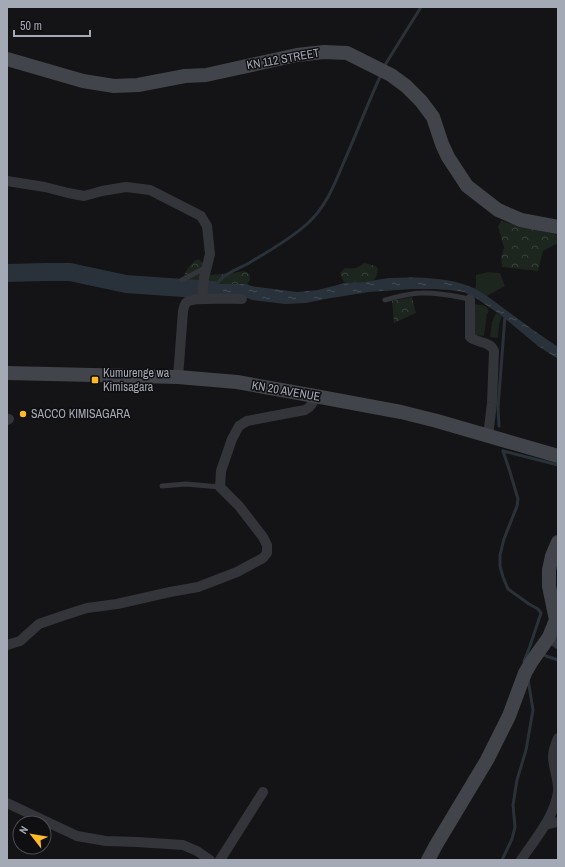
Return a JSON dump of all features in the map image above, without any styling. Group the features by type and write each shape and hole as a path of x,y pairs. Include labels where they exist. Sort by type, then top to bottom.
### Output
{"street":[{"name":"KN 112 STREET","path":"7,59 83,81 114,86 138,85 185,76 206,75 297,55 324,52 347,53 391,74 421,101 432,117 448,157 467,186 498,210 521,220 558,227"},
{"path":"7,181 45,187 84,196 102,191 126,188 150,190 201,216 207,226 210,254 208,267 204,278 202,297"},
{"path":"178,377 185,304 202,297 242,299"},
{"path":"470,299 470,336 473,340 490,345 493,347 494,351 492,403 488,436"},
{"name":"KN 20 AVENUE","path":"7,373 178,377 237,382 401,412 558,456"},
{"path":"7,645 20,641 39,624 62,616 87,608 116,604 198,587 237,572 263,558 267,553 267,545 263,537 238,506 220,488 221,471 232,439 239,426 248,421 305,410 310,408 315,396"},
{"path":"428,860 487,760 556,620 549,586 549,570 552,556 558,542"},
{"path":"521,860 545,826 555,803 558,792 558,779 554,766 553,754 558,738"},
{"path":"220,860 263,792"},
{"path":"7,803 77,836 106,841 183,845 197,851 210,860"},
{"path":"545,826 558,822"}],"lane":[{"path":"182,280 208,267"},
{"path":"385,300 414,293 446,294 470,299"},
{"path":"162,486 186,484 220,488"}],"green space":[{"path":"501,221 558,235 558,243 543,251 538,271 502,267 501,257 504,248 498,226"},
{"path":"198,259 203,263 203,276 201,283 192,285 183,282 184,275 192,263"},
{"path":"364,263 376,266 378,269 374,280 345,283 340,273 345,268 355,268"},
{"path":"243,271 250,275 250,280 247,284 208,283 209,275"},
{"path":"488,272 500,273 505,286 487,296 475,289 476,275"},
{"path":"412,297 416,313 394,323 392,301"},
{"path":"475,304 486,306 489,311 487,314 484,336 475,335"},
{"path":"496,313 502,316 499,325 498,338 490,337 492,322"}],"water":[{"path":"389,278 440,279 460,283 480,291 558,347 558,359 538,346 502,316 476,298 464,292 434,289 412,289 369,292 306,303 285,304 252,300 245,297 212,294 212,290 217,284 247,284 251,286 297,292 318,290 345,283"}],"waterway":[{"path":"385,65 421,7"},
{"path":"212,290 219,281 232,271 249,263 293,235 307,224 319,211 336,180 380,77"},
{"path":"7,273 70,272 126,284 212,290"},
{"path":"499,426 498,408 505,316"},
{"path":"503,451 518,499 517,506 504,539 500,555 500,566 508,589 538,609 541,613 524,661 525,664"},
{"path":"503,451 558,465"},
{"path":"541,653 558,660"},
{"path":"502,860 512,839 515,827 513,805 517,780 526,750 533,710 528,679"}],"place":[{"name":"Kumurenge wa Kimisagara","path":"95,380"},
{"name":"SACCO KIMISAGARA","path":"23,414"}]}
